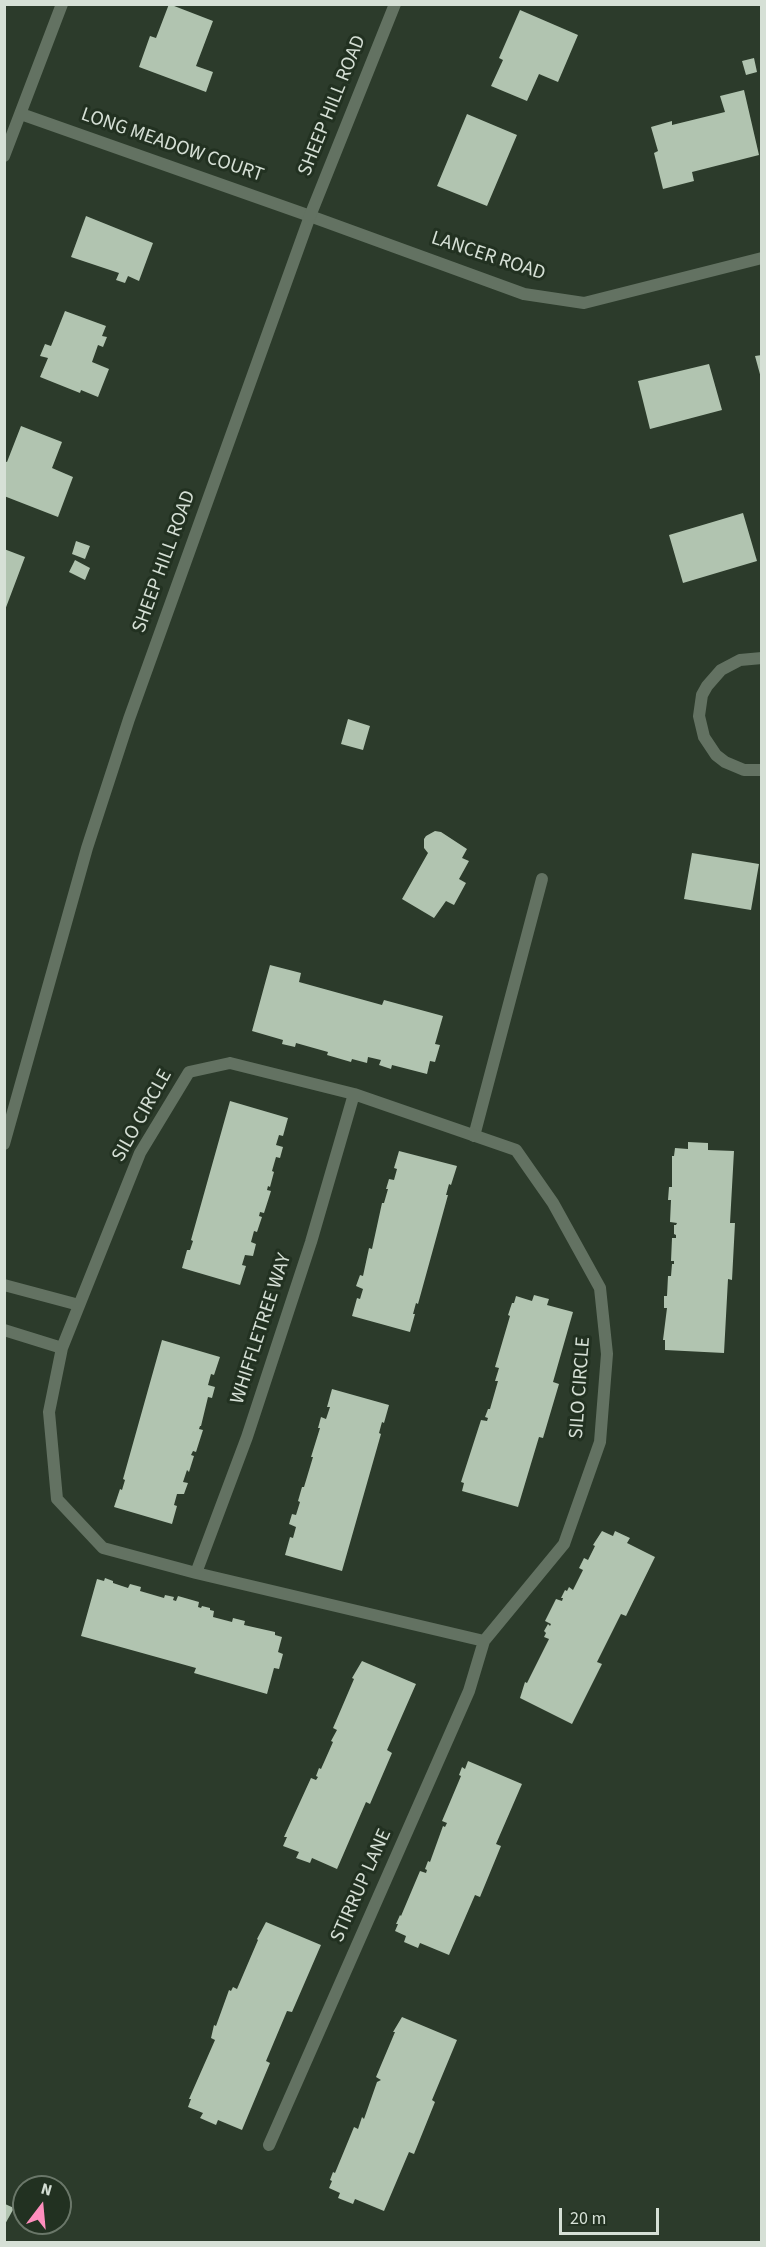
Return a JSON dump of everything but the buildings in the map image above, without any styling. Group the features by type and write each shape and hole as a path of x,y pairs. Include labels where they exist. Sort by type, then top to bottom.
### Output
{"street":[{"path":"4,156 62,4"},
{"name":"SHEEP HILL ROAD","path":"4,1144 87,848 129,719 310,216 395,4"},
{"name":"LONG MEADOW COURT","path":"21,114 310,216"},
{"name":"LANCER ROAD","path":"310,216 524,294 584,303 762,258"},
{"path":"762,658 740,660 721,670 702,695 699,716 704,737 716,755 725,762 744,770 762,770"},
{"path":"474,1136 542,879"},
{"name":"SILO CIRCLE","path":"230,1063 354,1094 474,1136 516,1150 553,1203 600,1288 607,1354 600,1442 564,1545 484,1641 196,1573 103,1548 57,1499 49,1412 62,1347 140,1153 189,1072 230,1063"},
{"name":"WHIFFLETREE WAY","path":"196,1573 258,1404 311,1242 354,1094"},
{"path":"4,1285 79,1305"},
{"path":"4,1330 62,1347"},
{"name":"STIRRUP LANE","path":"269,2145 469,1691 484,1641"}]}
